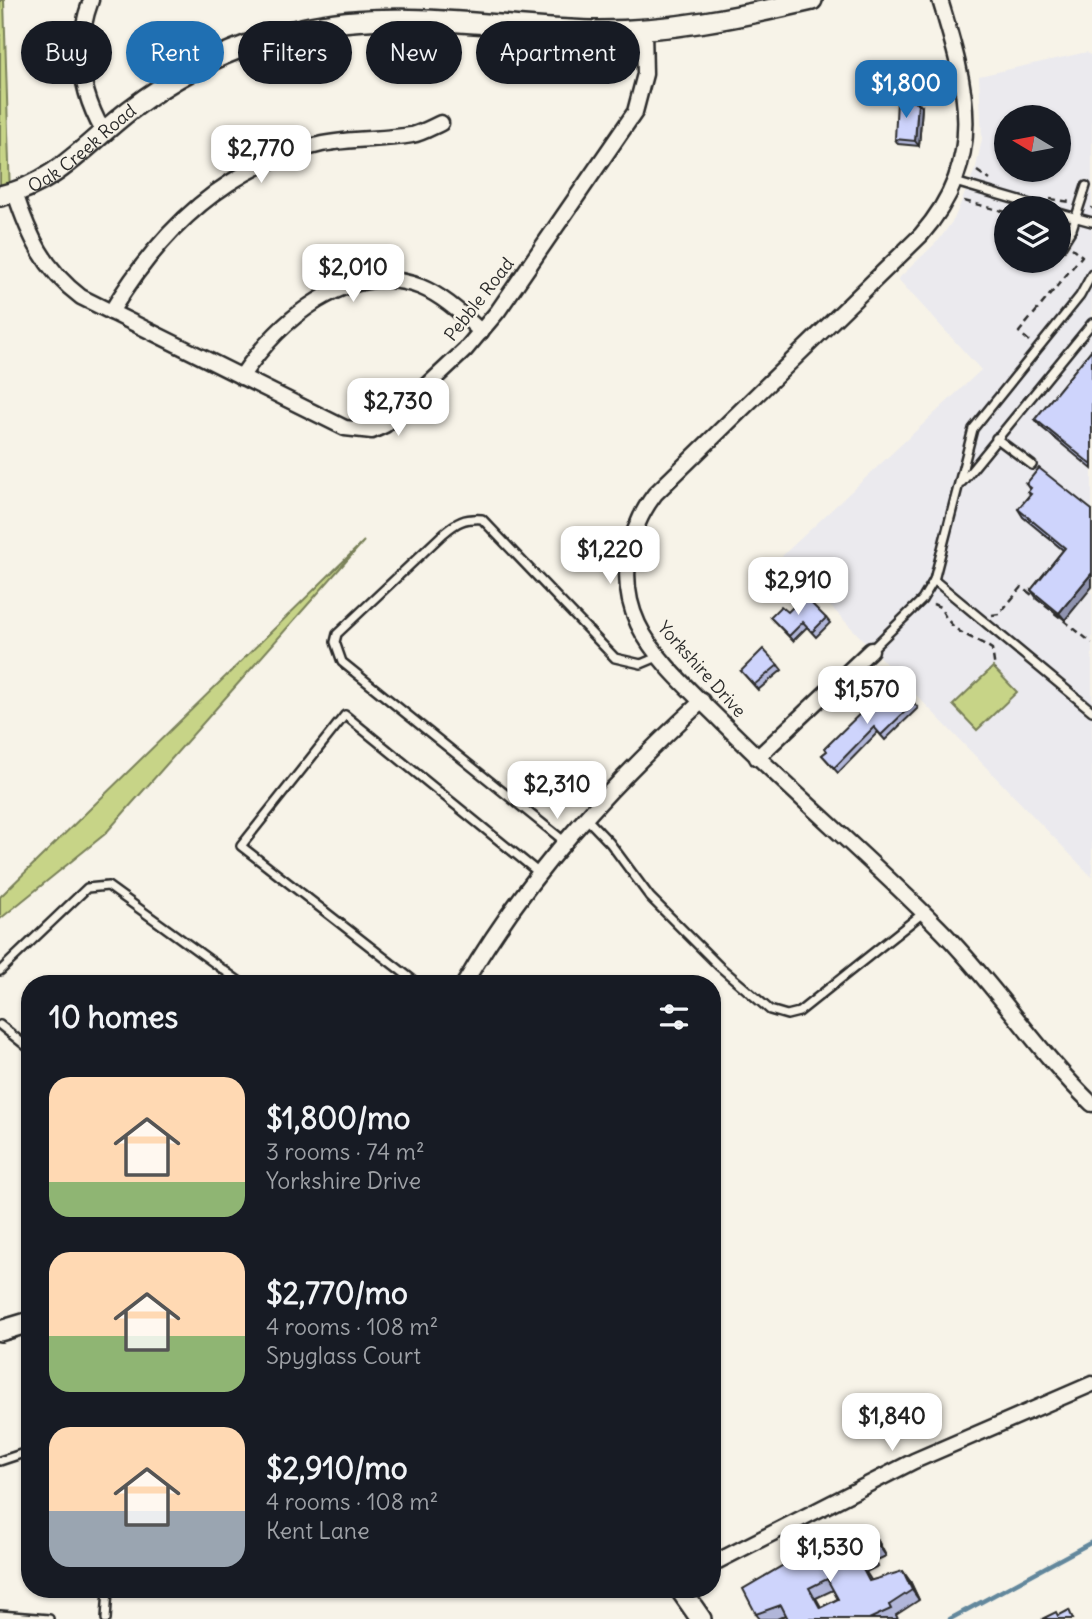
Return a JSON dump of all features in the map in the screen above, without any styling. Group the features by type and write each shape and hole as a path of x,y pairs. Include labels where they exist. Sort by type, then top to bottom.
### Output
{"street":[{"path":"91,0 82,33 81,75 90,108 103,131"},
{"name":"Oak Creek Road","path":"7,194 48,178 68,165 103,131 159,89 198,66 270,37 304,28 387,20 581,30 645,30 738,18 812,0"},
{"name":"Yorkshire Drive","path":"940,0 966,99 965,145 955,183 938,216 646,506 631,542 627,582 638,622 660,656 757,758 923,912 1092,1104"},
{"name":"Pebble Road","path":"7,194 48,267 81,297 345,428 372,431 385,425 481,332 635,112 645,74 645,30"},
{"path":"111,312 140,267 171,230 216,191 235,180 263,165 319,145 413,135 441,123"},
{"path":"241,377 268,339 293,316 332,293 374,282 390,281 421,287 439,297 481,332"},
{"path":"757,758 871,650"},
{"path":"470,975 495,934 584,817 702,701"},
{"path":"0,1331 21,1325"},
{"path":"721,1559 914,1461 1092,1384"},
{"path":"686,1598 701,1619"}],"lane":[{"path":"955,183 1001,196"},
{"path":"1071,229 1077,218 1086,186"},
{"path":"1071,216 1092,222"},
{"path":"871,650 922,600 933,580 960,486 969,442 983,413 1080,296 1090,271"},
{"path":"960,486 996,438 1092,323"},
{"path":"996,438 1032,465"},
{"path":"564,841 342,662 335,642 337,634 444,533 462,519 472,518 482,519 615,658 641,664 660,656"},
{"path":"933,580 1091,710"},
{"path":"406,975 241,846 345,715 540,873"},
{"path":"584,817 610,843 650,897 719,966 770,1010 787,1015 799,1012 923,912"},
{"path":"0,971 87,888 108,886 231,975"},
{"path":"0,1025 21,1042"},
{"path":"0,1461 21,1454"},
{"path":"106,1619 107,1598"},
{"path":"0,1615 49,1619"}],"path":[{"path":"964,201 994,209"},
{"path":"1029,341 1019,332 1082,256 1072,248"},
{"path":"1079,260 1090,271"},
{"path":"988,614 999,614 1022,587 1092,643"},
{"path":"933,604 940,607 947,620 965,637 992,649 995,669"}],"shaded area":[{"path":"1087,52 1092,57 1092,877 782,556 981,370 898,279 939,240 954,219 976,167 982,139 979,76"}],"green space":[{"path":"0,0 4,0 10,196 0,196"},
{"path":"364,541 105,834 0,919 0,897"},
{"path":"993,667 1017,692 977,730 953,705"}],"building":[{"path":"897,100 918,102 915,141 895,139"},
{"path":"1092,349 1092,465 1035,419"},
{"path":"1039,468 1092,510 1092,573 1059,613 1031,590 1065,548 1018,509 1031,494 1028,492 1031,488 1026,484"},
{"path":"804,596 826,618 812,632 803,622 789,636 770,617 781,606 788,612"},
{"path":"763,649 778,665 754,685 741,671"},
{"path":"901,690 914,703 881,735 874,727 834,768 822,755 827,751 825,748 875,699 883,708"},
{"path":"870,1529 879,1546 868,1551 871,1556 859,1562 869,1581 903,1571 912,1590 889,1605 891,1609 869,1619 788,1619 781,1605 756,1614 743,1589 787,1563 789,1567 816,1553 814,1550 844,1535 846,1538","holes":["827,1579 838,1599 820,1608 809,1588"]},
{"path":"1069,1610 1073,1619 1042,1619 1056,1612 1058,1616"}],"waterway":[{"path":"950,1619 1092,1542"}]}
